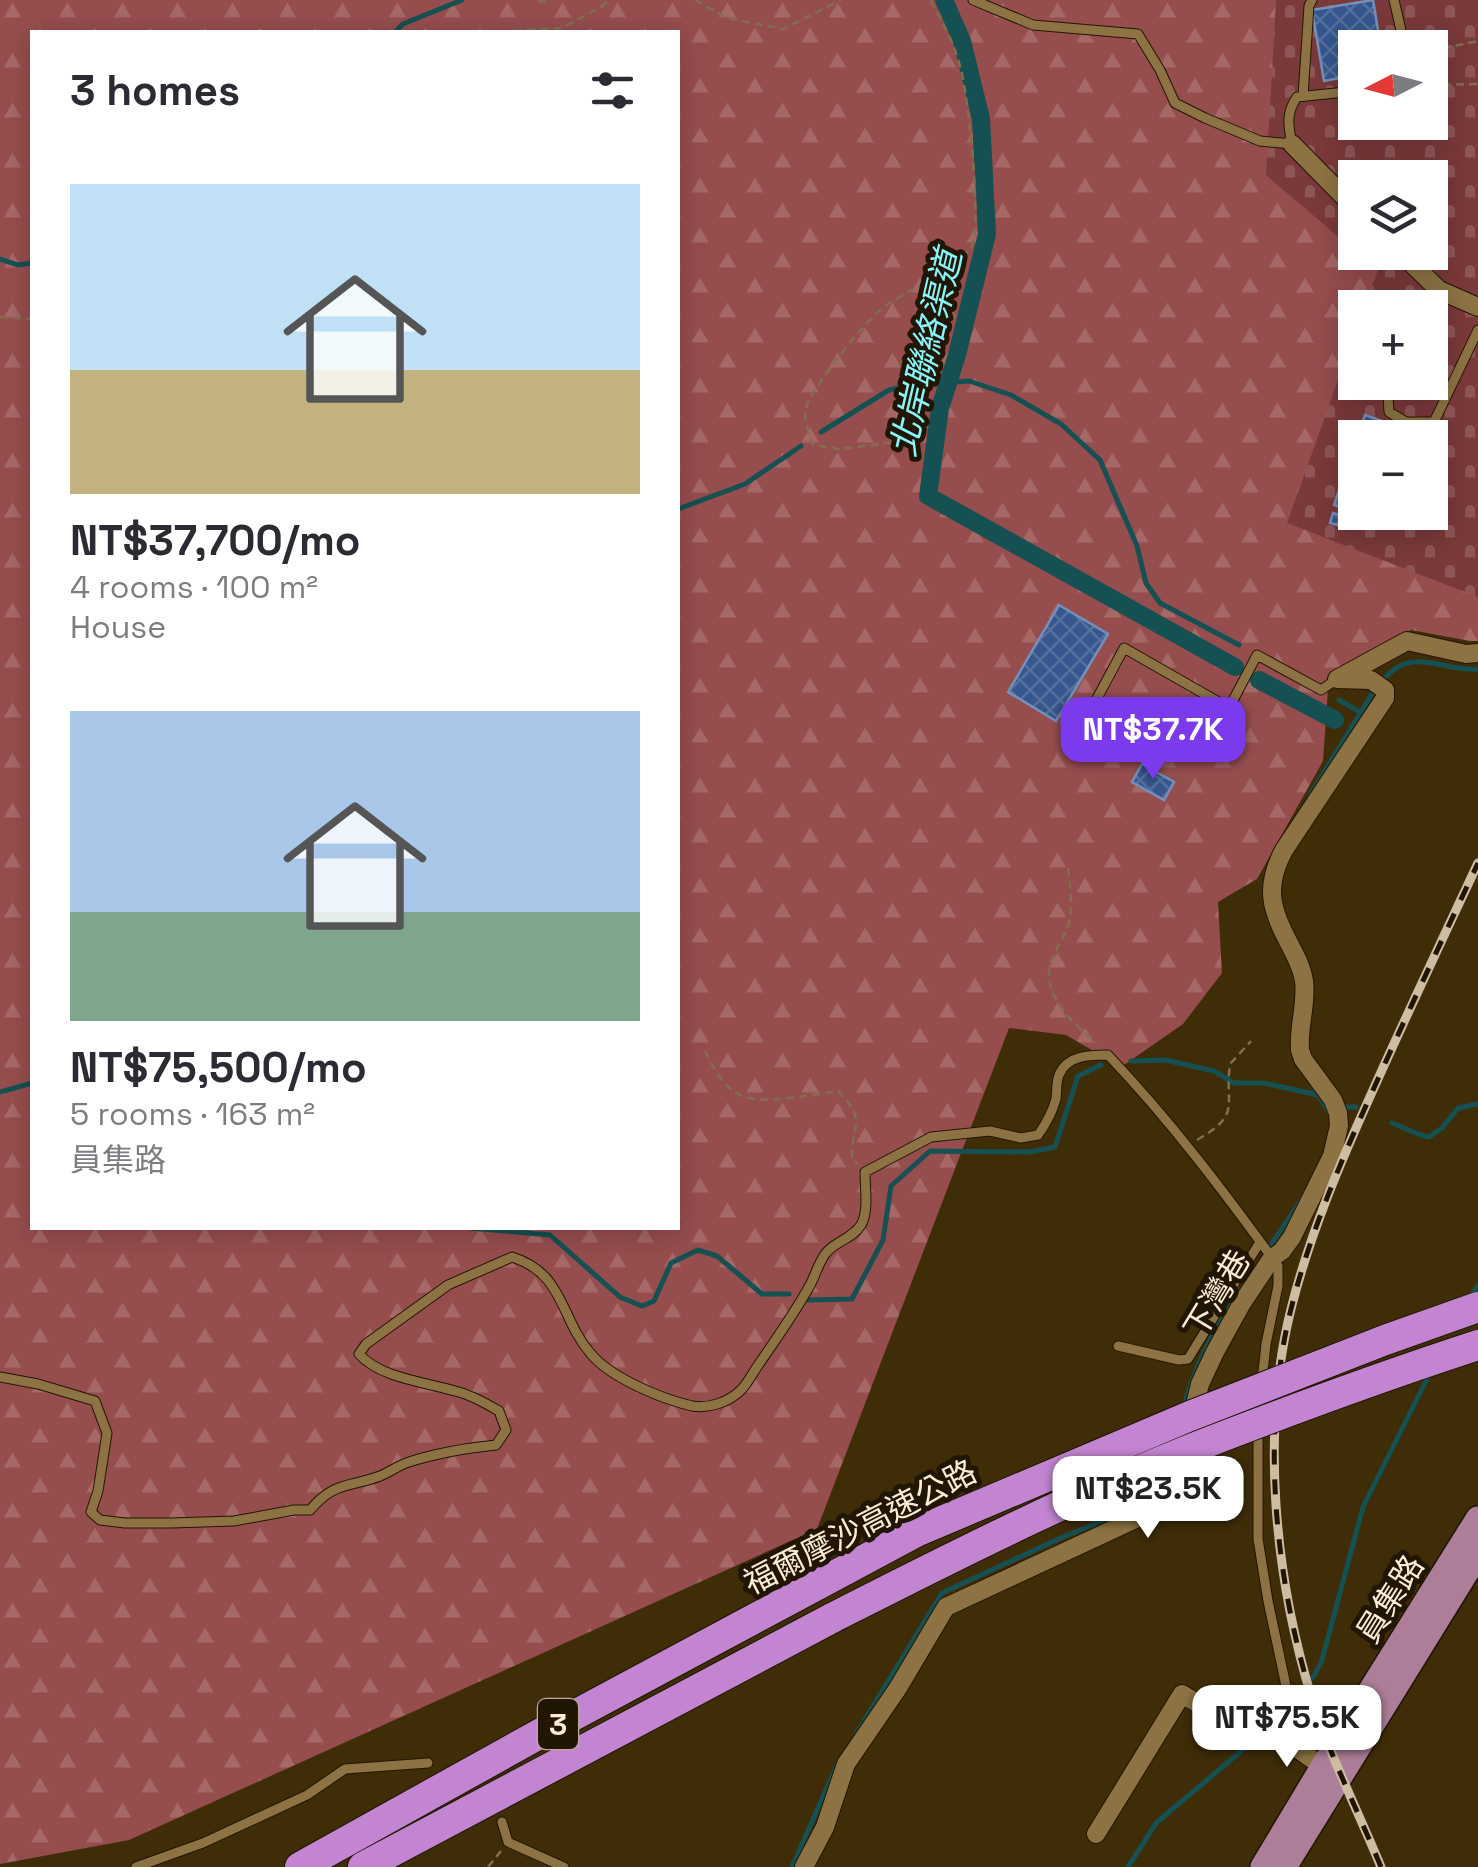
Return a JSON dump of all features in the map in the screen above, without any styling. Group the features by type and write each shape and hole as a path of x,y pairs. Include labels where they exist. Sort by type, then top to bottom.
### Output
{"highway":[{"name":"福爾摩沙高速公路","path":"300,1867 916,1532 1190,1416 1478,1307"},
{"name":"福爾摩沙高速公路","path":"363,1867 834,1616 998,1534 1203,1444 1478,1346"}],"main road":[{"name":"員集路","path":"1263,1867 1315,1761 1478,1519"},
{"name":"員集路","path":"1284,1867 1478,1553"}],"street":[{"path":"1292,144 1338,191"},
{"path":"1418,270 1439,290"},
{"path":"1448,294 1478,307"},
{"path":"1337,679 1407,641 1478,653"},
{"name":"下灣巷","path":"804,1867 825,1827 846,1764 898,1688 946,1607 1147,1515 1165,1501 1176,1478 1200,1384 1242,1304 1272,1258 1292,1237 1332,1156 1339,1126 1336,1107 1300,1050 1304,977 1274,910 1272,880 1284,850 1386,698 1378,685 1337,679"},
{"path":"1096,1834 1182,1694 1225,1720 1288,1742 1315,1761"}],"lane":[{"path":"973,0 1033,25 1138,34 1175,103 1260,141 1292,144 1290,108 1298,97 1338,93"},
{"path":"1303,96 1312,0"},
{"path":"1394,0 1401,30"},
{"path":"1448,393 1478,330"},
{"path":"1388,400 1389,412 1406,422 1434,422 1445,400"},
{"path":"1079,732 1124,648 1230,708 1257,655 1321,690 1337,679"},
{"path":"0,1377 95,1401 107,1432 91,1512 100,1520 124,1523 234,1521 310,1510 338,1486 383,1475 406,1462 496,1445 506,1430 499,1412 459,1392 386,1374 367,1364 359,1354 366,1344 448,1285 512,1257 545,1275 591,1355 609,1370 664,1396 697,1407 714,1406 741,1390 783,1329 827,1251 863,1223 864,1172 931,1138 990,1130 1021,1138 1038,1136 1056,1099 1058,1075 1069,1062 1086,1055 1108,1054 1187,1146 1278,1266 1280,1276 1260,1395"},
{"path":"1118,1346 1188,1359 1260,1242"},
{"path":"1258,1412 1258,1539 1268,1601 1293,1716 1315,1761"},
{"path":"136,1867 203,1843 289,1803 344,1768 428,1763"},
{"path":"502,1822 508,1842 564,1867"}],"path":[{"path":"538,0 550,0"},
{"path":"519,30 562,28 609,0"},
{"path":"695,0 727,18 783,29 841,0"},
{"path":"904,441 839,449 813,446 806,426 806,409 814,392 880,309 958,262 972,245 977,227 962,72 948,30 930,0"},
{"path":"1448,47 1478,41"},
{"path":"1448,85 1478,84"},
{"path":"0,317 30,319"},
{"path":"1068,868 1071,905 1068,926 1049,966 1052,994 1077,1026 1108,1054"},
{"path":"1187,1146 1213,1130 1224,1117 1231,1100 1230,1064 1251,1041"},
{"path":"706,1051 715,1070 741,1095 759,1100 838,1092 856,1113 852,1158 864,1172"},
{"path":"488,1867 508,1842"}],"green space":[{"path":"0,0 1478,0 1478,641 1411,630 1329,674 1323,761 1257,879 1218,902 1222,973 1183,1024 1121,1067 1066,1035 1009,1028 817,1529 129,1840 0,1864"},
{"path":"1276,0 1478,0 1478,597 1287,523 1338,380 1338,400 1448,400 1448,290 1370,290 1378,270 1448,270 1448,160 1338,160 1338,236 1266,175"}],"building":[{"path":"1373,0 1378,30 1338,30 1338,78 1324,81 1312,10"},
{"path":"1333,513 1338,514 1338,525 1330,523"},
{"path":"1059,605 1108,634 1056,721 1008,692"},
{"path":"1142,764 1174,782 1164,800 1132,782"}],"waterway":[{"path":"397,30 462,0"},
{"name":"北岸聯絡渠道","path":"944,0 962,41 981,119 987,234 940,408 928,496 1235,667"},
{"path":"0,259 18,265 30,263"},
{"path":"821,432 889,390 913,385 969,381 1011,395 1061,424 1100,460 1137,546 1146,583 1160,603 1239,645"},
{"path":"680,508 745,484 801,446"},
{"path":"1382,681 1393,670 1416,662 1478,669"},
{"name":"北岸聯絡渠道","path":"1259,680 1335,720"},
{"path":"1310,795 1375,689"},
{"path":"1339,700 1360,712"},
{"path":"1131,1061 1165,1060 1214,1071 1234,1083 1264,1083 1318,1095"},
{"path":"807,1300 852,1299 883,1240 891,1186 930,1151 1030,1152 1055,1147 1078,1076 1101,1065"},
{"path":"0,1092 30,1084"},
{"path":"1313,1087 1328,1111"},
{"path":"1392,1123 1429,1137 1458,1108 1478,1104"},
{"path":"1339,1107 1356,1107"},
{"path":"1266,1252 1302,1199"},
{"path":"493,1230 550,1235 620,1297 642,1306 654,1301 671,1263 698,1250 717,1256 762,1294 789,1294"},
{"path":"1469,1299 1478,1285"},
{"path":"1184,1406 1207,1346 1240,1290"},
{"path":"1266,1728 1314,1676 1322,1660 1363,1507 1429,1375"},
{"path":"856,1734 942,1593 1143,1504 1157,1493 1168,1470"},
{"path":"1128,1867 1156,1823 1259,1736"},
{"path":"792,1867 837,1765"}],"railway":[{"path":"1381,1867 1327,1741 1299,1653 1276,1505 1276,1405 1291,1309 1317,1225 1361,1117 1478,863"}]}
